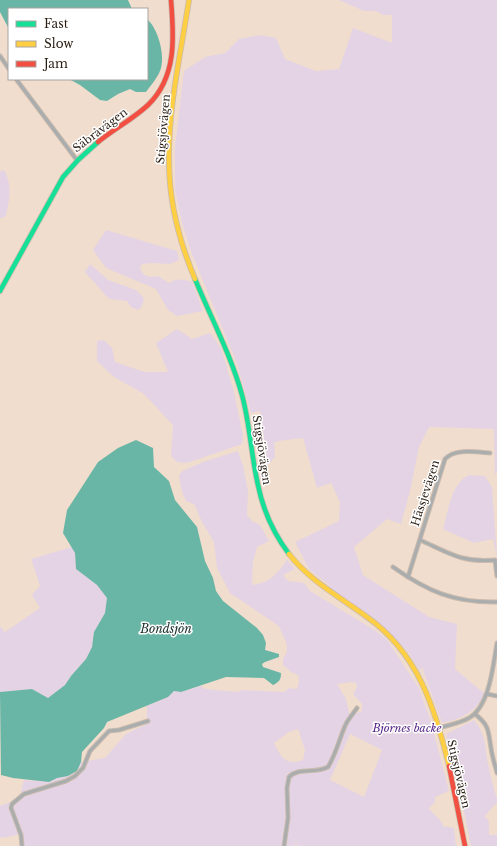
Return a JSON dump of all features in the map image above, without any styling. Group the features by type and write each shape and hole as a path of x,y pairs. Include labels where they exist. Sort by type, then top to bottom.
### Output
{"main road":[{"name":"Säbråvägen","path":"0,291 63,177 76,159 138,113 147,105 160,89 169,71 172,54 173,36 171,0"},
{"name":"Stigsjövägen","path":"188,0 170,128 169,164 172,200 178,229 188,260 225,346 239,383 247,413 258,486 262,502 279,539 303,571 329,592 382,628 405,653 421,679 439,728 457,800 466,846"}],"street":[{"path":"0,56 8,68"},
{"path":"17,80 76,159"},
{"name":"Hässjevägen","path":"408,578 446,457 459,452 490,453"},
{"path":"420,540 460,558 477,561 495,560 497,576"},
{"path":"393,566 408,578 435,592 457,600 483,603 497,602"},
{"path":"439,728 464,721 475,714 484,702 496,655 497,643"},
{"path":"487,694 497,696"},
{"path":"284,846 288,824 287,788 289,777 296,772 317,771 328,767 335,754 344,728 351,715 357,708"},
{"path":"475,714 481,719 489,733 490,745 497,773"},
{"path":"22,846 21,835 11,808 12,804 24,794 66,781 75,776 83,768 90,751 109,731 119,730 148,721"}],"green space":[{"path":"339,0 497,0 497,471 495,475 494,429 429,427 419,447 410,491 401,524 387,519 354,547 363,575 429,617 457,624 455,669 485,694 477,706 467,714 442,723 422,667 420,671 408,652 391,634 332,591 329,585 309,569 295,542 339,521 340,502 331,483 317,488 303,438 278,441 274,443 275,457 268,465 260,411 251,413 237,364 192,254 182,223 175,189 175,147 184,71 205,57 225,53 239,39 260,35 276,38 285,59 316,71 339,69 353,28 392,43 392,15 383,15 376,11 364,11"},
{"path":"3,170 5,171 9,183 10,193 6,215 3,218 0,218 0,172"},
{"path":"106,230 177,251 179,260 170,264 142,264 140,269 148,276 158,276 169,283 175,280 192,282 203,311 177,316 168,310 156,289 106,268 93,250"},
{"path":"90,264 108,280 136,290 144,298 142,306 138,310 131,307 127,301 109,299 85,272"},
{"path":"177,329 192,339 210,333 221,348 234,392 243,435 242,444 187,463 177,462 171,456 173,425 144,394 114,377 97,361 97,341 104,340 112,348 115,362 145,372 168,372 156,343"},
{"name":"Björnes backe","path":"238,451 243,466 248,491 247,515 252,521 260,525 269,541 257,547 253,562 252,585 268,580 280,570 287,560 295,569 283,575 288,581 304,583 310,591 376,631 387,640 419,688 431,722 449,791 435,797 435,802 429,808 441,821 443,826 454,828 456,846 298,846 296,844 294,846 23,846 22,834 2,838 0,837 0,806 19,799 24,780 49,782 57,778 68,776 77,771 81,762 105,758 126,734 147,724 147,706 168,697 174,691 181,692 201,686 205,689 239,692 242,690 284,692 289,688 297,689 299,681 298,675 291,672 283,665 283,659 287,652 287,645 279,626 230,593 217,568 214,542 202,522 194,504 186,501 182,492 179,476 182,471 206,461","holes":["351,682 356,683 357,687 353,694 362,704 362,711 350,716 346,699 337,684","298,729 305,750 303,760 292,762 284,759 274,743 289,732","350,734 382,750 364,797 330,780"]},
{"path":"469,475 485,476 492,487 497,557 493,539 474,543 443,529 454,491 458,484"},
{"path":"72,547 75,553 76,569 97,585 107,598 105,613 94,632 92,647 86,659 65,685 48,698 32,689 0,692 0,626 5,632 40,608 32,595 40,586 31,559"},
{"path":"474,720 483,736 497,800 485,816 489,822 489,835 497,835 497,846 471,846 458,782 446,734"}],"water":[{"path":"0,0 128,0 132,8 8,8 8,27 0,12"},
{"path":"148,20 151,23 160,42 162,63 159,74 146,92 136,92 130,89 107,101 100,100 71,80 148,80"},
{"name":"Bondsjön","path":"136,440 153,448 154,467 169,481 175,500 197,527 205,561 213,578 216,591 223,601 257,628 263,635 266,643 265,650 279,654 279,657 262,664 263,667 281,673 280,679 273,685 264,678 226,677 181,692 174,691 168,697 107,722 104,728 82,752 81,762 77,771 68,776 57,778 49,782 13,778 1,775 0,692 32,689 48,698 65,685 86,659 92,647 94,632 105,613 107,598 97,585 76,569 75,553 63,533 67,510 98,462 118,448"}],"traffic: fast":[{"path":"0,291 63,177 78,160 98,142"},
{"path":"195,279 227,351 242,395 260,494 266,513 274,530 289,554"}],"traffic: slow":[{"path":"189,0 173,100 169,141 169,176 176,221 184,250 195,279"},
{"path":"289,554 297,564 316,581 385,631 399,647 412,665 422,683 444,744 449,766"}],"traffic: jam":[{"path":"98,142 148,105 164,82 172,56 173,28 171,0"},
{"path":"449,766 465,846"}]}
